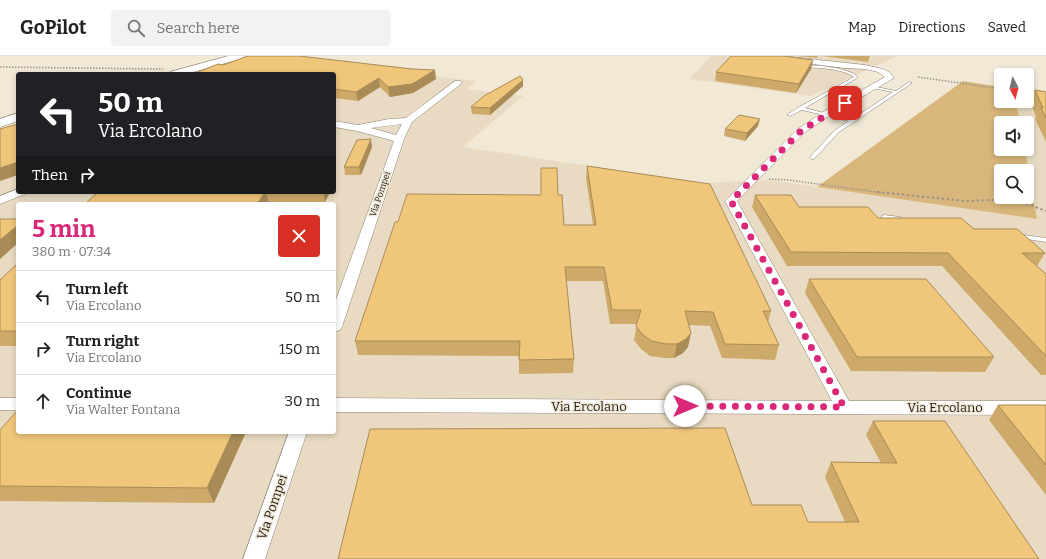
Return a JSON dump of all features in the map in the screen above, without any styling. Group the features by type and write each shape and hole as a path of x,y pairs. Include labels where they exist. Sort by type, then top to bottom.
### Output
{"main road":[{"path":"181,72 240,56"},
{"path":"0,122 16,118"}],"street":[{"path":"764,58 871,68 884,72 889,75 890,78 826,114 801,131 731,201 844,407"},
{"path":"835,65 858,68 872,73 880,79 875,86"},
{"name":"Via Pompei","path":"336,321 399,139 408,121 458,83"},
{"path":"1034,95 1046,96"},
{"path":"358,128 389,122 408,121"},
{"path":"336,124 358,128 399,139"},
{"path":"0,200 16,194"},
{"path":"0,404 16,404"},
{"name":"Via Ercolano","path":"336,405 1046,408"},
{"name":"Via Pompei","path":"254,559 297,434"}],"lane":[{"path":"764,58 845,72 856,76 856,78 788,114"},
{"path":"812,158 837,130 910,83"},
{"path":"875,86 897,92"},
{"path":"832,91 855,98"},
{"path":"800,108 852,121"},
{"path":"884,217 907,220"},
{"path":"1007,235 1046,240"}],"path":[{"path":"0,67 138,68 185,71"},
{"path":"889,75 914,76 994,88"},
{"path":"755,178 788,180 906,196 967,201 991,200 1025,203 1046,211"}],"shaded area":[{"path":"266,56 477,81 467,89 523,96 463,147 701,183 771,180 1037,219 1034,202 1034,164 1028,164 1026,156 1034,156 1034,116 1019,116 1017,108 1034,108 1034,97 1046,98 1046,559 0,559 0,131 16,127 16,194 336,194 336,72 326,72"},
{"path":"711,56 897,56 811,96 689,79"},
{"path":"963,81 994,86 994,108 1017,108 1019,116 994,116 994,156 1026,156 1028,164 994,164 994,204 1034,204 1034,202 1037,219 817,187"}],"building":[{"path":"248,56 299,56 412,69 435,70 412,84 388,87 379,78 356,92 336,89 336,72 198,72 218,64 223,65"},
{"path":"731,56 783,56 813,60 799,84 716,72"},
{"path":"520,76 523,80 490,108 471,107 484,96"},
{"path":"1035,90 1046,92 1046,118 1041,108 1043,108"},
{"path":"739,115 760,119 747,133 725,129"},
{"path":"16,125 16,163 0,168 0,129"},
{"path":"371,139 359,167 344,167 357,140"},
{"path":"587,166 710,184 771,311 763,311 779,345 725,344 713,312 685,311 691,333 686,339 677,344 666,344 652,341 643,335 636,326 641,310 612,310 604,267 565,267 574,359 519,360 520,341 355,341 395,222 398,222 407,194 541,195 541,168 557,168 558,195 562,195 564,225 596,225"},
{"path":"96,194 264,194 258,202 87,202"},
{"path":"755,195 791,195 799,207 868,207 878,218 961,218 974,229 1017,229 1045,253 1022,253 1046,274 1046,356 948,253 791,252"},
{"path":"0,219 16,219 16,227 0,240"},
{"path":"16,265 16,331 0,331 0,280"},
{"path":"809,279 926,279 994,357 857,357"},
{"path":"998,405 1046,405 1046,465"},
{"path":"16,412 16,434 232,434 207,488 0,486 0,430"},
{"path":"873,421 945,421 1039,559 338,559 370,429 725,428 752,505 801,505 808,522 859,522 831,462 897,463"}],"route":[{"path":"685,406 844,407 731,201 801,131 845,103"}]}
